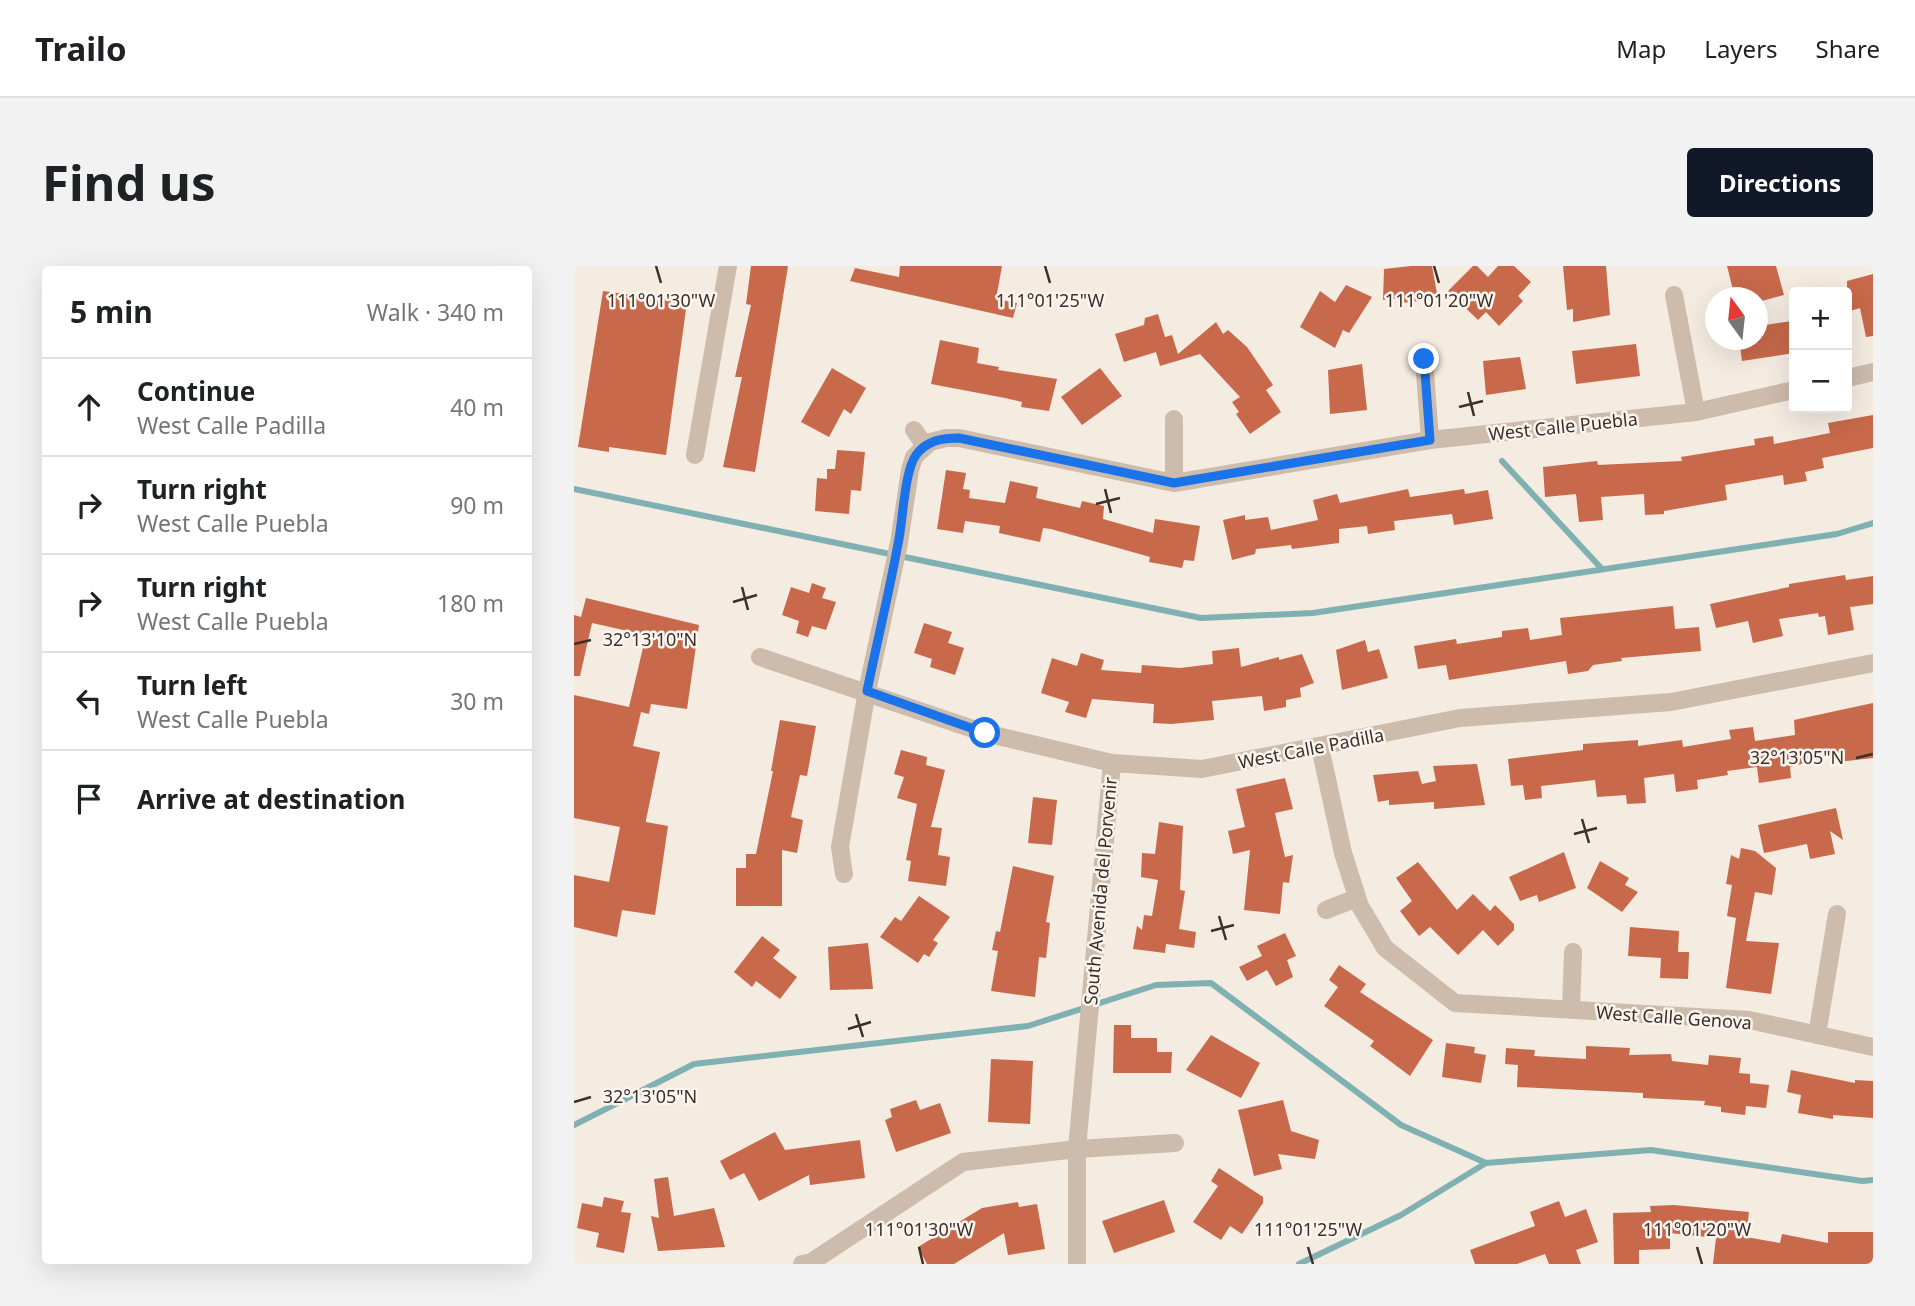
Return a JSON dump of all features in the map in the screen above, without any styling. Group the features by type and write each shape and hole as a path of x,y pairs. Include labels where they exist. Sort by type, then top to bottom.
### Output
{"street":[{"path":"695,455 729,266"},
{"path":"1674,295 1696,412"},
{"path":"1424,359 1430,440"},
{"path":"1852,377 1873,372"},
{"name":"West Calle Puebla","path":"925,446 946,438 959,438 1174,483 1430,440 1696,412 1789,391"},
{"path":"1174,419 1174,483"},
{"path":"844,874 840,847 867,691 899,542 910,470 914,457 925,446 914,430"},
{"name":"West Calle Padilla","path":"760,657 985,733 1112,763 1202,769 1460,718 1671,702 1873,663"},
{"name":"West Calle Genova","path":"1320,747 1343,853 1360,906 1385,948 1455,1003 1749,1020 1873,1047"},
{"name":"South Avenida del Porvenir","path":"1077,1264 1077,1149 1112,763"},
{"path":"1326,910 1357,898"},
{"path":"1817,1035 1838,914"},
{"name":"West Calle Genova","path":"1571,1010 1573,952"},
{"path":"802,1264 810,1263 963,1162 1077,1149 1175,1143"}],"building":[{"path":"751,266 788,266 755,472 723,467 742,377 735,377 751,305 746,304"},
{"path":"900,266 1002,266 996,299 1017,303 1013,318 850,281 855,268 899,277"},
{"path":"1432,266 1438,299 1401,303 1400,298 1383,300 1384,269"},
{"path":"1473,266 1477,266 1488,277 1498,266 1514,266 1531,282 1518,296 1523,301 1499,326 1486,312 1478,320 1448,291"},
{"path":"1563,266 1606,266 1610,315 1573,322 1573,309 1567,310"},
{"path":"1727,266 1776,266 1784,295 1768,299 1768,287 1732,287"},
{"path":"1873,274 1873,336 1866,337 1860,308 1852,310 1852,287 1847,287 1847,281"},
{"path":"1346,285 1372,297 1349,333 1343,330 1335,348 1300,327 1320,291 1335,302"},
{"path":"603,291 687,302 666,455 609,447 609,452 578,447"},
{"path":"1158,314 1165,337 1172,335 1178,354 1216,322 1223,334 1228,330 1247,347 1273,385 1266,390 1281,412 1250,434 1236,414 1239,412 1232,402 1240,397 1200,354 1160,366 1156,352 1124,362 1115,334 1144,325 1145,318"},
{"path":"1789,321 1789,354 1742,361 1740,350 1768,350 1768,325"},
{"path":"940,340 979,348 977,363 999,367 998,370 1057,379 1049,411 1021,407 1022,402 1005,398 931,384"},
{"path":"1636,344 1640,376 1576,384 1572,351"},
{"path":"1520,357 1526,389 1486,395 1483,361"},
{"path":"1362,364 1367,410 1330,414 1328,370"},
{"path":"832,368 866,388 851,414 844,409 829,437 801,422"},
{"path":"1100,368 1122,396 1082,425 1061,397"},
{"path":"1873,415 1873,448 1822,458 1824,468 1805,472 1807,481 1784,485 1783,475 1725,485 1727,500 1664,511 1664,514 1645,515 1644,494 1601,497 1603,520 1579,522 1576,494 1545,497 1543,467 1597,461 1598,465 1682,461 1681,457 1755,445 1754,439 1773,436 1774,444 1830,433 1828,423"},
{"path":"837,450 865,452 861,491 851,490 849,514 815,511 817,478 827,479 827,469 835,469"},
{"path":"946,470 966,473 963,489 970,490 969,498 1005,503 1010,481 1038,487 1036,498 1080,508 1082,501 1104,506 1103,519 1153,533 1155,519 1200,526 1194,561 1184,560 1182,568 1149,562 1150,557 1043,528 1040,542 999,533 1000,526 965,521 963,533 937,529"},
{"path":"1408,489 1410,497 1464,489 1465,494 1488,490 1493,519 1454,525 1452,514 1394,521 1395,530 1368,534 1367,526 1339,529 1339,543 1292,549 1291,545 1256,549 1255,554 1232,560 1223,520 1245,515 1245,520 1268,517 1271,530 1318,520 1313,500 1337,494 1340,503"},
{"path":"1845,575 1846,580 1873,576 1873,604 1850,607 1854,630 1828,635 1825,616 1819,617 1818,613 1779,619 1783,636 1753,643 1748,621 1716,628 1710,604 1789,587 1789,584"},
{"path":"812,583 826,588 822,598 836,602 826,630 812,626 808,637 796,633 799,621 782,615 791,587 809,593"},
{"path":"586,598 699,625 687,709 651,704 649,714 641,712 633,746 660,752 646,822 668,826 655,915 622,910 617,937 574,927 574,875 609,882 620,827 574,818 574,695 629,707 646,635 592,623 580,676 574,676 574,615 581,617"},
{"path":"1673,606 1675,629 1699,627 1701,651 1621,658 1622,661 1593,665 1588,671 1568,674 1566,661 1449,680 1446,665 1418,669 1414,646 1456,639 1457,644 1502,637 1502,631 1528,628 1530,640 1562,635 1560,618"},
{"path":"924,623 952,632 948,643 964,648 955,675 930,667 932,659 914,653"},
{"path":"1365,640 1368,652 1379,649 1388,678 1342,690 1336,650"},
{"path":"1239,648 1241,667 1302,654 1314,683 1300,688 1301,697 1286,700 1286,707 1264,711 1262,696 1212,701 1214,720 1171,724 1153,723 1154,704 1092,699 1086,718 1065,712 1069,702 1041,693 1052,658 1077,666 1081,653 1104,660 1101,670 1141,673 1142,665 1180,668 1213,664 1212,651"},
{"path":"1873,703 1873,758 1838,762 1837,754 1790,767 1791,778 1759,783 1757,767 1727,771 1728,775 1697,780 1698,789 1676,792 1674,774 1644,778 1646,803 1627,804 1626,795 1597,797 1595,780 1541,786 1542,798 1525,800 1523,785 1511,786 1508,759 1583,750 1583,744 1638,740 1638,746 1682,740 1683,747 1731,739 1729,730 1753,727 1755,741 1795,735 1794,720"},
{"path":"780,720 816,726 807,776 800,775 791,817 803,820 797,853 782,850 782,906 736,906 736,868 746,868 746,854 756,854 773,771"},
{"path":"901,750 927,757 926,765 945,770 931,827 942,828 938,855 950,857 946,886 908,881 911,861 906,860 917,804 897,798 904,777 894,774"},
{"path":"1477,764 1485,805 1434,809 1434,802 1389,805 1389,800 1378,802 1373,775 1418,771 1422,784 1436,781 1433,766"},
{"path":"1285,778 1293,809 1275,813 1285,857 1293,855 1289,883 1283,882 1280,914 1244,910 1250,850 1233,854 1228,831 1245,827 1236,789"},
{"path":"1033,797 1057,800 1052,845 1028,843"},
{"path":"1836,808 1843,840 1830,831 1835,854 1810,859 1807,844 1764,853 1758,825"},
{"path":"1159,822 1183,826 1180,890 1185,891 1179,929 1196,932 1194,948 1166,944 1165,953 1133,949 1137,926 1142,930 1144,915 1152,916 1158,880 1141,877 1142,853 1155,854"},
{"path":"1741,848 1755,851 1776,868 1772,895 1755,892 1746,941 1779,943 1771,994 1726,988 1736,918 1727,916 1732,885 1726,884 1731,855 1739,859"},
{"path":"1564,852 1576,888 1539,902 1537,895 1520,901 1509,877"},
{"path":"1600,861 1629,878 1625,885 1638,892 1622,912 1587,888"},
{"path":"1418,862 1457,910 1473,894 1490,911 1495,905 1514,924 1514,930 1498,946 1483,930 1458,955 1430,927 1419,936 1400,911 1412,901 1396,878"},
{"path":"1013,866 1054,876 1046,922 1050,923 1046,958 1039,957 1035,997 991,991 998,951 992,950 996,931 1000,932"},
{"path":"919,896 950,917 933,940 938,943 929,957 924,954 918,963 880,937 895,917 901,921"},
{"path":"1630,927 1679,931 1678,952 1689,952 1688,979 1660,978 1661,958 1628,956"},
{"path":"1285,933 1296,956 1287,960 1293,977 1276,986 1267,970 1247,981 1239,967 1262,956 1257,946"},
{"path":"762,936 780,950 773,958 797,977 780,999 756,981 752,987 734,972"},
{"path":"868,943 873,989 830,990 828,947"},
{"path":"1339,965 1366,984 1360,992 1433,1040 1410,1076 1370,1046 1374,1041 1324,1006 1338,987 1329,980"},
{"path":"1114,1025 1131,1025 1131,1038 1157,1038 1157,1052 1172,1052 1171,1073 1113,1073"},
{"path":"1211,1035 1260,1063 1241,1098 1186,1070"},
{"path":"1446,1043 1475,1047 1474,1053 1486,1055 1481,1083 1442,1077"},
{"path":"1586,1046 1630,1048 1629,1055 1671,1054 1672,1061 1708,1065 1709,1055 1741,1058 1739,1073 1750,1074 1750,1083 1769,1085 1766,1108 1746,1106 1745,1115 1721,1112 1721,1107 1704,1105 1705,1101 1643,1098 1643,1093 1517,1087 1518,1065 1505,1064 1506,1048 1535,1050 1534,1056 1586,1059"},
{"path":"991,1059 1033,1061 1030,1124 988,1122"},
{"path":"1791,1070 1855,1083 1855,1080 1873,1081 1873,1118 1833,1115 1833,1119 1798,1113 1801,1095 1787,1092"},
{"path":"916,1100 920,1110 940,1103 951,1133 896,1152 885,1120 892,1117 890,1109"},
{"path":"1283,1100 1291,1131 1319,1140 1315,1159 1278,1154 1282,1169 1254,1176 1238,1110"},
{"path":"775,1132 785,1150 860,1140 865,1178 810,1185 809,1175 759,1201 744,1173 730,1180 720,1161"},
{"path":"1219,1168 1263,1197 1263,1203 1242,1234 1230,1226 1221,1240 1193,1222 1218,1186 1211,1181"},
{"path":"668,1177 674,1216 714,1208 725,1247 658,1251 651,1216 659,1218 654,1179"},
{"path":"604,1197 624,1201 621,1212 631,1213 624,1253 596,1247 599,1233 577,1228 582,1203 602,1207"},
{"path":"1164,1200 1175,1232 1114,1253 1102,1221"},
{"path":"1559,1201 1565,1217 1586,1209 1598,1242 1576,1250 1581,1264 1549,1264 1545,1254 1517,1264 1475,1264 1470,1250 1535,1226 1530,1212"},
{"path":"1018,1202 1019,1207 1037,1204 1045,1249 1008,1255 1004,1233 954,1264 927,1264 918,1247 982,1208"},
{"path":"1674,1205 1749,1212 1746,1237 1780,1243 1782,1234 1828,1243 1828,1232 1873,1232 1873,1264 1713,1264 1716,1238 1670,1233 1670,1249 1639,1250 1639,1264 1614,1264 1613,1213 1651,1212 1650,1206"}],"waterway":[{"path":"1502,461 1602,569"},
{"path":"574,489 1201,618 1313,613 1837,534 1873,523"},
{"path":"574,1125 694,1064 1028,1026 1156,985 1211,983 1401,1125 1486,1163"},
{"path":"1299,1264 1401,1215 1486,1163 1651,1150 1862,1181 1873,1180"}],"route":[{"path":"985,733 867,691 899,542 910,470 920,449 930,442 959,438 1174,483 1430,440 1424,359"}]}
